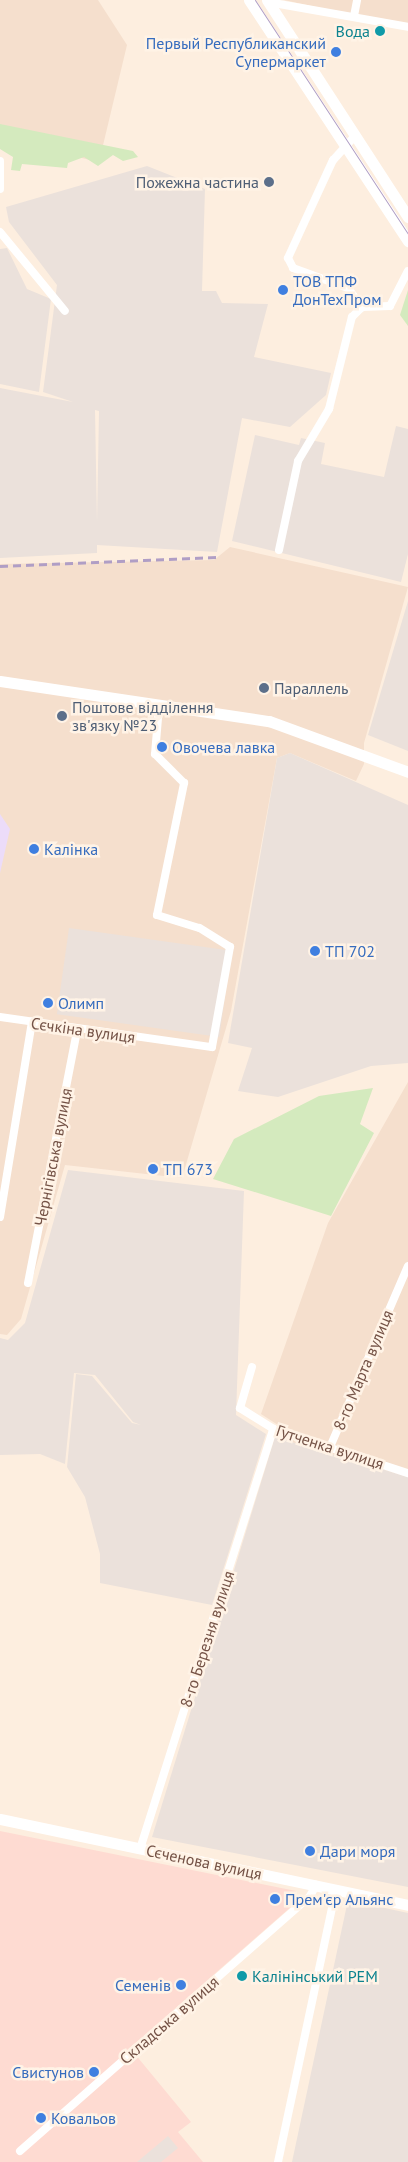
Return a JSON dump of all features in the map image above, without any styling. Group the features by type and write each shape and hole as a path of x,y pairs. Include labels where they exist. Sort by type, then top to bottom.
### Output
{"street":[{"path":"249,0 344,148 408,241"},
{"path":"324,10 326,0"},
{"path":"354,16 357,0"},
{"path":"268,1 408,27"},
{"path":"268,1 354,137 408,217"},
{"path":"354,137 333,160 288,258 293,268 348,288 362,307"},
{"path":"0,161 0,189"},
{"path":"0,232 65,310"},
{"path":"362,307 390,306 408,271"},
{"path":"279,550 298,461 330,409 351,322 362,307"},
{"path":"0,682 293,728 408,772"},
{"name":"Сєчкіна вулиця","path":"0,1017 77,1031 212,1047 231,952 199,928 157,915 184,783 155,754 159,706"},
{"path":"0,1217 32,1022"},
{"name":"Чернігівська вулиця","path":"28,1283 77,1031"},
{"name":"8-го Марта вулиця","path":"330,1447 408,1266"},
{"name":"Гутченка вулиця","path":"252,1367 240,1408 273,1429 408,1473"},
{"name":"8-го Березня вулиця","path":"140,1848 273,1429"},
{"name":"Сєченова вулиця","path":"0,1819 408,1905"},
{"name":"Складська вулиця","path":"20,2152 310,1896 316,1886"},
{"path":"278,2162 336,1890"}],"shaded area":[{"path":"0,0 98,0 127,45 99,162 0,139"},
{"path":"284,0 408,0 408,27"},
{"path":"147,166 205,189 202,291 216,291 222,303 268,304 254,357 331,373 326,395 290,427 242,418 217,552 97,545 97,553 0,558 0,388 73,402 43,392 57,285 9,222 6,207","holes":["95,410 99,411 97,523"]},
{"path":"7,248 27,289 51,299 39,392 0,384 0,249"},
{"path":"396,426 408,429 408,554 401,582 232,541 255,435 299,445 301,438 325,443 321,464 384,477"},
{"path":"230,547 408,587 364,743 364,764 356,781 290,753 277,758 231,1011 182,1178 65,1165 21,1319 7,1335 0,1334 0,564 214,560"},
{"path":"408,601 408,751 368,735"},
{"path":"290,753 408,805 408,1063 371,1066 278,1097 238,1091 252,1048 228,1043 277,758"},
{"path":"0,814 10,829 0,873"},
{"path":"69,928 231,951 219,1037 57,1014"},
{"path":"408,1082 408,1477 275,1437 278,1425 261,1414 328,1223"},
{"path":"68,1170 244,1191 236,1415 266,1434 212,1605 100,1583 100,1554 85,1497 67,1467 76,1374 92,1376 132,1423 141,1425 133,1422 95,1375 74,1373 65,1464 40,1454 0,1455 0,1338 8,1340 25,1323"},
{"path":"275,1437 408,1477 408,1887 152,1837"},
{"path":"0,1831 296,1891 292,1906 130,2048 191,2122 178,2132 203,2162 0,2162"},
{"path":"348,1900 408,1913 408,2162 292,2162"},
{"path":"168,2136 178,2148 161,2162 137,2162"}],"green space":[{"path":"0,124 133,151 138,157 123,161 113,155 98,166 84,157 68,163 67,168 22,164 20,171 11,170 13,157 0,149"},
{"path":"408,290 408,326 400,315"},
{"path":"373,1088 360,1124 374,1133 331,1216 213,1179 234,1139 319,1096"}],"tram line":[{"path":"255,0 408,234"}],"railway":[{"path":"0,566 217,557"}],"place":[{"name":"Вода","path":"380,31"},
{"name":"Первый Республиканский Супермаркет","path":"336,52"},
{"name":"Пожежна частина","path":"269,182"},
{"name":"ТОВ ТПФ ДонТехПром","path":"283,290"},
{"name":"Параллель","path":"264,688"},
{"name":"Поштове відділення зв'язку №23","path":"62,716"},
{"name":"Овочева лавка","path":"162,747"},
{"name":"Калінка","path":"34,849"},
{"name":"ТП 702","path":"315,951"},
{"name":"Олимп","path":"48,1003"},
{"name":"ТП 673","path":"153,1169"},
{"name":"Дари моря","path":"310,1851"},
{"name":"Прем'єр Альянс","path":"275,1899"},
{"name":"Калінінський РЕМ","path":"242,1976"},
{"name":"Семенів","path":"181,1985"},
{"name":"Свистунов","path":"94,2072"},
{"name":"Ковальов","path":"41,2118"}]}
